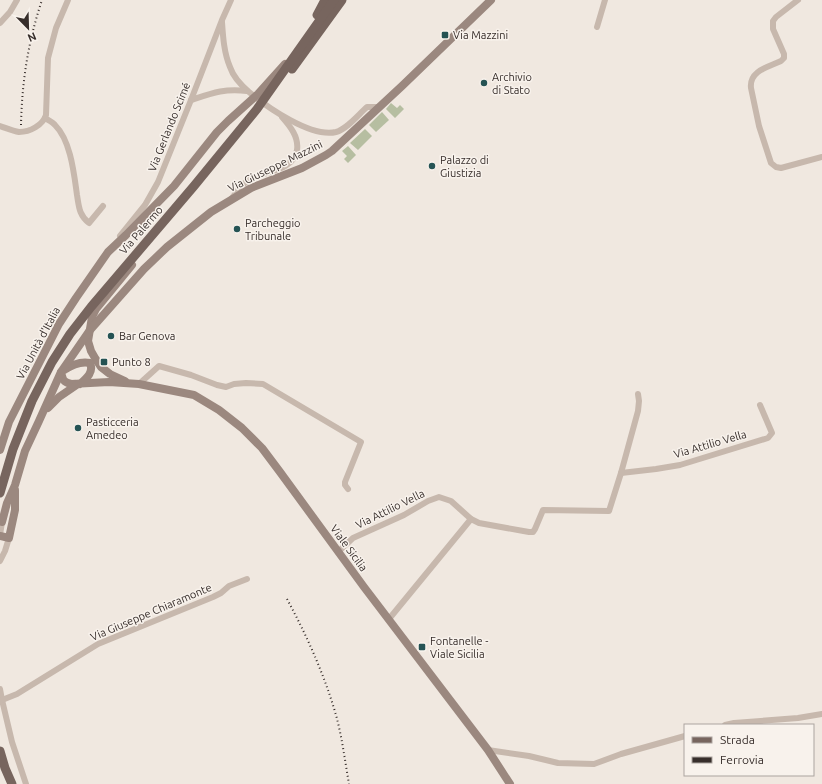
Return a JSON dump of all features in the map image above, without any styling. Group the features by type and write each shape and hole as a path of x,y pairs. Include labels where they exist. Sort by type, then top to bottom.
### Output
{"main road":[{"path":"302,44 325,0"},
{"name":"Via Palermo","path":"0,493 13,449 30,407 52,362 70,334 91,307 194,186 256,109 334,0"},
{"path":"194,186 226,156 236,144 342,0"},
{"path":"0,751 12,784"}],"street":[{"path":"0,22 10,12 17,0"},
{"path":"0,126 20,132 37,126 45,118 48,58 56,28 68,0"},
{"name":"Via Gerlando Scimé","path":"108,252 145,205 158,182 231,0"},
{"name":"Via Giuseppe Mazzini","path":"0,535 1,522 15,485 25,451 62,372 90,330 144,269 167,247 211,212 251,188 302,168 332,151 491,0"},
{"path":"597,27 605,0"},
{"path":"798,0 773,21 773,29 784,54 784,58 757,73 750,84 759,126 771,163 774,166 781,168 822,157"},
{"path":"222,20 226,56 230,68 248,91 280,114 309,129 332,133 346,127 367,107 379,107"},
{"name":"Via Unità d'Italia","path":"0,450 9,422 59,324 108,252 174,186 217,132 258,94 302,44"},
{"path":"191,100 224,90 236,89 248,91"},
{"path":"232,199 240,187 248,180 290,164 294,160 298,144 290,127 280,114"},
{"path":"45,118 54,123 66,141 73,169 81,214 84,219 89,223 103,206"},
{"path":"129,383 110,374 101,367 90,363 77,363 68,367 62,372 65,383 71,384 79,384 90,373 92,367 90,363 88,341 92,318 96,309 131,266 148,240"},
{"path":"88,341 93,354 101,367"},
{"path":"139,384 159,366 226,387 234,384 246,383 263,384 361,442 345,482 348,489"},
{"name":"Viale Sicilia","path":"79,384 109,382 129,383 194,395 218,410 242,428 262,448 488,750 510,784"},
{"name":"Via Giuseppe Mazzini","path":"40,418 52,403 79,384"},
{"name":"Via Attilio Vella","path":"339,552 353,538 404,515 438,497 451,501 479,523 529,532 533,532 535,529 543,510 609,511 638,411 638,394"},
{"name":"Via Attilio Vella","path":"621,473 680,465 768,438 772,433 760,405"},
{"name":"Via Giuseppe Mazzini","path":"0,561 9,538 15,510 15,485"},
{"path":"389,619 472,519"},
{"path":"1,522 12,524"},
{"path":"0,535 9,538"},
{"name":"Via Giuseppe Chiaramonte","path":"2,700 17,694 98,644 213,597 230,586 247,578"},
{"path":"0,690 12,742 26,784"},
{"path":"730,724 798,718 822,714"},
{"path":"488,750 529,756 558,764 594,764 621,754 684,736"}],"green space":[{"path":"391,103 397,108 400,105 404,109 395,118 386,109"},
{"path":"382,112 389,120 376,132 369,125"},
{"path":"365,129 372,136 358,150 350,143"},
{"path":"348,146 356,155 348,163 344,159 347,156 342,151"}],"railway":[{"path":"21,125 23,93 29,46 42,0"},
{"path":"287,599 326,685 340,732 349,784"}],"place":[{"name":"Via Mazzini","path":"445,35"},
{"name":"Archivio di Stato","path":"484,83"},
{"name":"Palazzo di Giustizia","path":"432,166"},
{"name":"Parcheggio Tribunale","path":"237,229"},
{"name":"Bar Genova","path":"111,336"},
{"name":"Punto 8","path":"104,362"},
{"name":"Pasticceria Amedeo","path":"78,428"},
{"name":"Fontanelle - Viale Sicilia","path":"422,647"}]}
